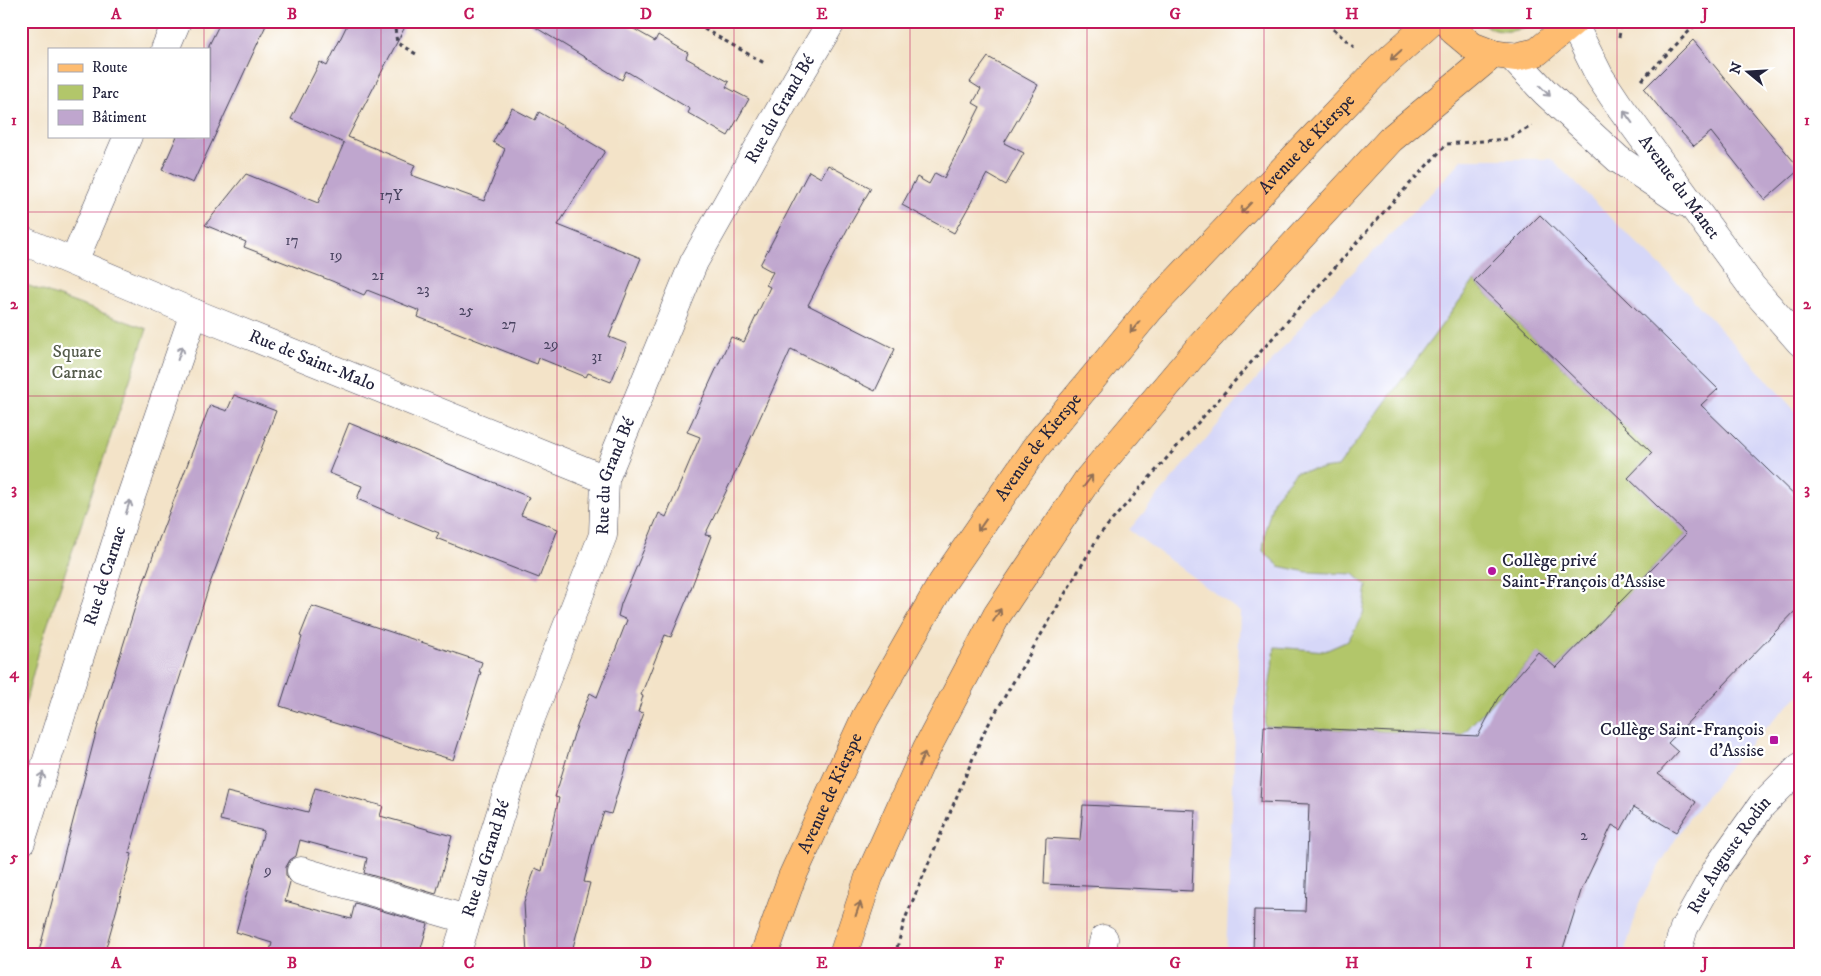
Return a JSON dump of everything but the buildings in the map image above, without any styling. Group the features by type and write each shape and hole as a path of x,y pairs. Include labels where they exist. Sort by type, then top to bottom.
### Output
{"main road":[{"name":"Avenue de Kierspe","path":"764,955 792,877 865,718 942,583 1035,448 1150,309 1380,68 1432,21"},
{"path":"1448,21 1454,31 1472,46 1502,55 1537,52 1573,22"},
{"path":"843,955 869,876 927,748 997,615 1088,479 1197,350 1391,139 1502,55"}],"street":[{"path":"165,48 177,21"},
{"name":"Rue du Grand Bé","path":"456,955 530,723 603,536 605,479 694,262 832,21"},
{"name":"Avenue du Manet","path":"1573,22 1600,77 1618,104 1752,287 1800,342"},
{"path":"1502,55 1618,160 1698,213"},
{"path":"74,261 127,138"},
{"name":"Rue de Saint-Malo","path":"21,240 605,479"},
{"name":"Rue de Carnac","path":"21,842 119,532 194,312"},
{"name":"Rue Auguste Rodin","path":"1676,955 1684,928 1718,867 1762,805 1800,767"},
{"path":"302,870 466,919"}],"path":[{"path":"394,21 396,43 416,54"},
{"path":"690,21 796,81"},
{"path":"1600,77 1613,72 1622,21"},
{"path":"1618,104 1699,21"},
{"path":"895,955 906,919 984,732 1100,534 1383,213 1447,144 1507,139 1551,116 1562,108"}],"shaded area":[{"name":"Collège privé Saint-François d'Assise","path":"1463,159 1551,159 1679,284 1800,416 1800,694 1740,754 1687,821 1659,866 1639,904 1624,955 1226,955 1240,612 1129,530 1315,310"}],"green space":[{"path":"1480,21 1537,21 1516,30 1501,31 1486,26"},
{"path":"1474,281 1652,453 1686,534 1556,668 1538,652 1462,735 1264,726 1275,647 1325,651 1348,641 1363,614 1367,586 1354,574 1307,572 1279,566 1263,551 1266,527 1274,498 1296,472 1338,467"},
{"name":"Square Carnac","path":"21,283 147,329 40,647 21,719"}],"place":[{"name":"Collège privé Saint-François d'Assise","path":"1492,571"},
{"name":"Collège Saint-François d'Assise","path":"1774,740"}]}
